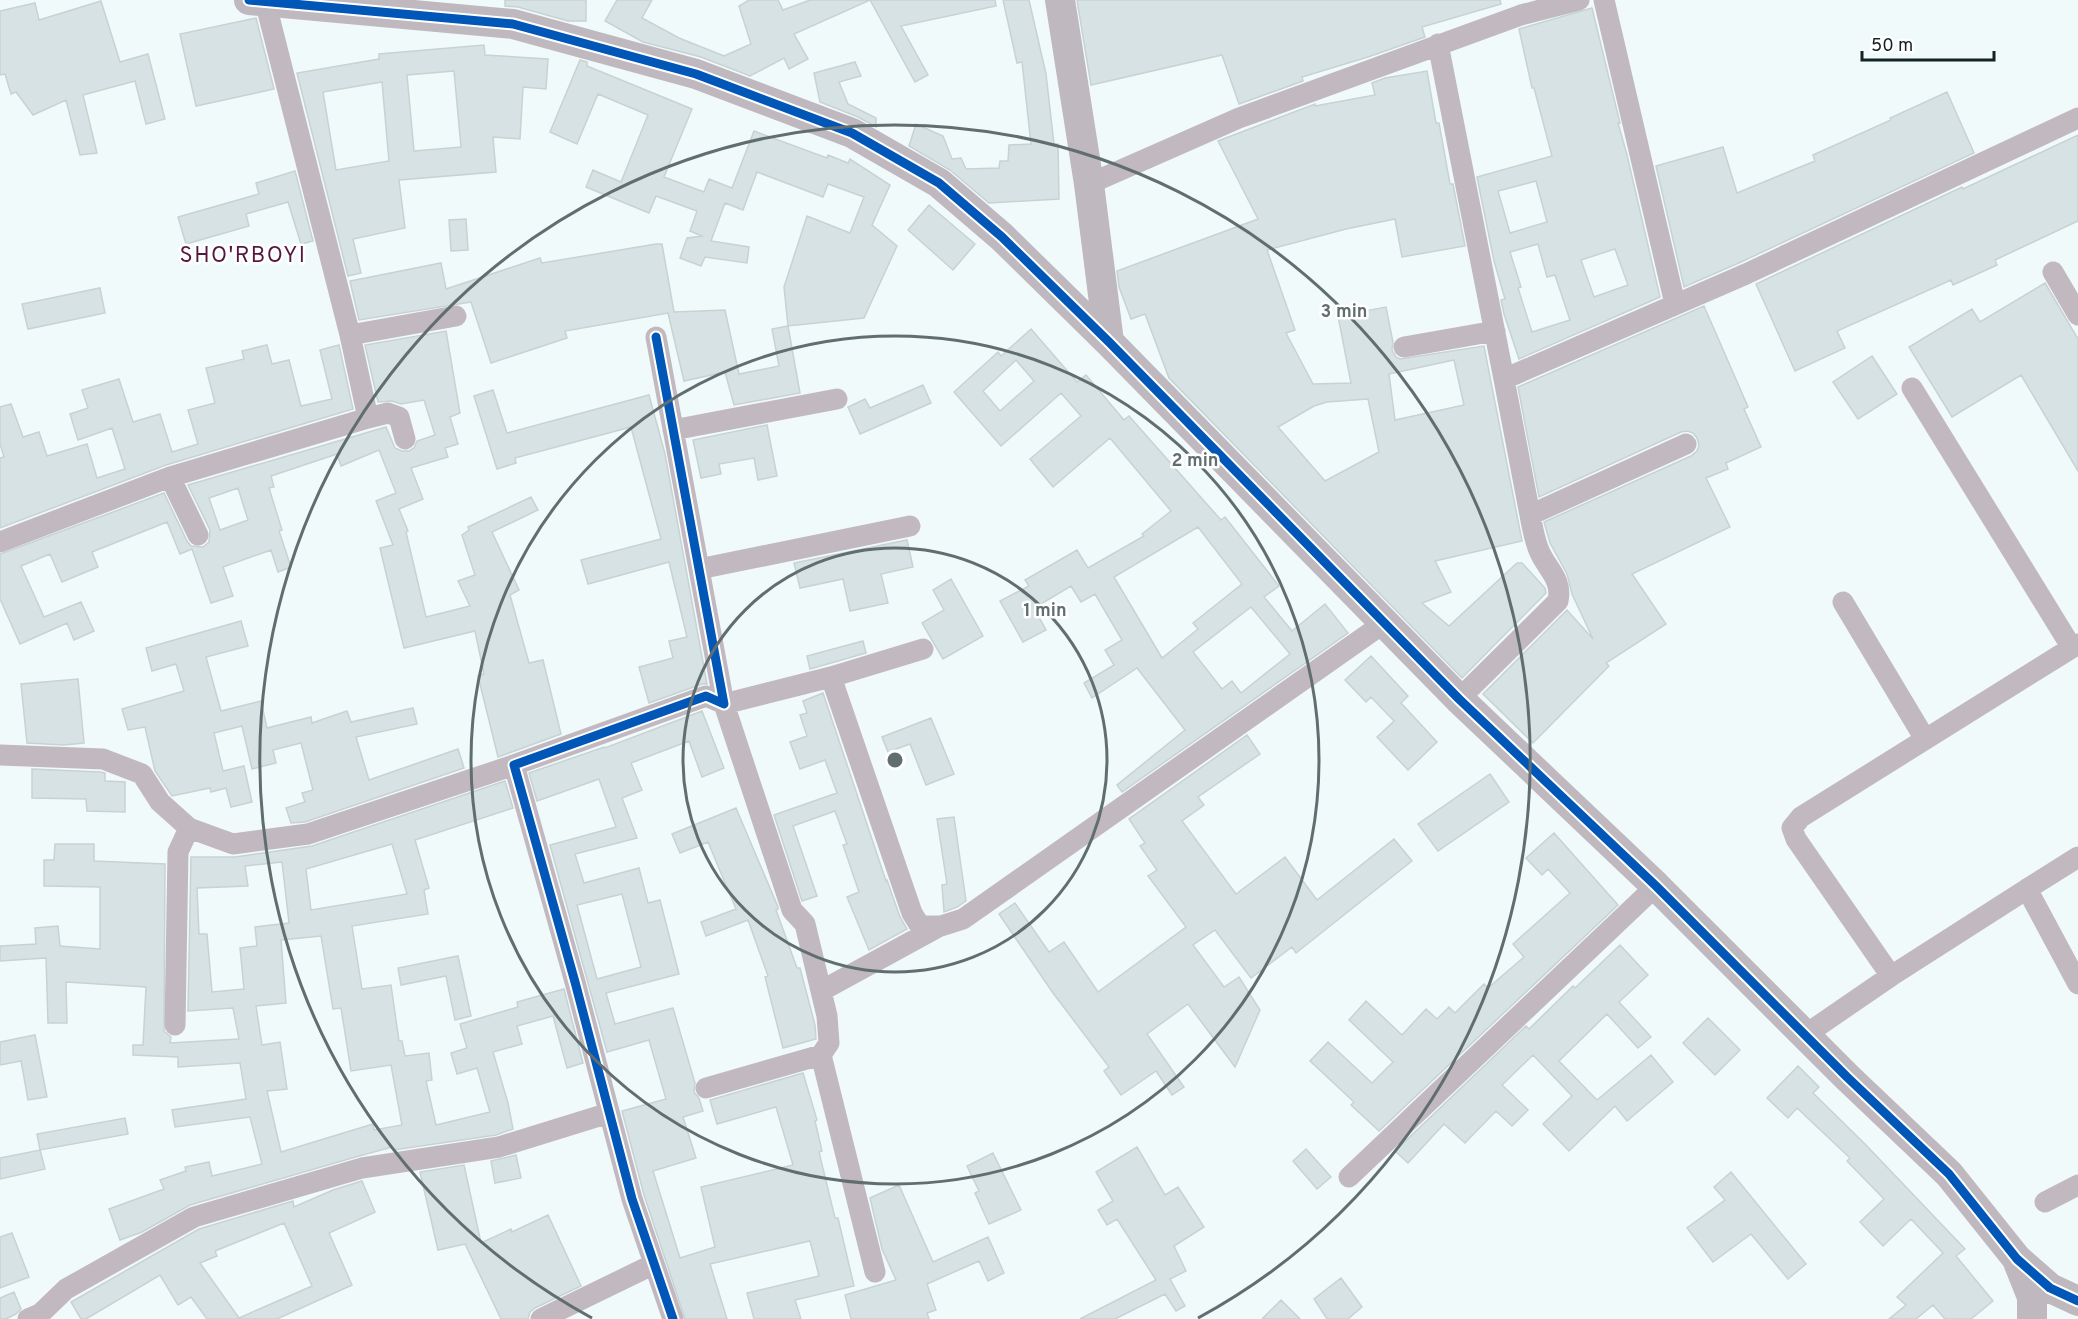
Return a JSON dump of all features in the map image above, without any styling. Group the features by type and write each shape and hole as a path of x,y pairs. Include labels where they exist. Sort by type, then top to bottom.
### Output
{"street":[{"path":"1060,0 1089,184 1109,342"},
{"path":"1089,184 1239,118 1521,15 1579,0"},
{"path":"1604,0 1675,304"},
{"path":"368,418 350,335 257,1 513,24 696,74 852,133 939,183 1002,237 1109,342 1459,699 1656,886 1948,1174 2017,1259 2050,1288 2078,1301"},
{"path":"1438,44 1530,515 1538,550 1556,579 1560,591 1558,601 1459,699"},
{"path":"1504,379 1746,273 2078,118"},
{"path":"2053,272 2078,315"},
{"path":"350,335 456,316"},
{"path":"1404,347 1495,331"},
{"path":"656,337 724,704 792,910 805,924 827,1016 830,1043 820,1055 706,1088"},
{"path":"1892,976 1796,839 1792,828 1801,817 2075,646 1912,388"},
{"path":"673,430 837,399"},
{"path":"0,542 170,477 368,418 388,413 399,417 405,439"},
{"path":"1530,515 1686,444"},
{"path":"170,477 198,535"},
{"path":"699,570 910,526"},
{"path":"1843,602 1925,739"},
{"path":"821,991 941,926 963,919 1384,623"},
{"path":"0,755 103,759 142,774 160,802 189,828 233,844 308,834 514,765 706,696 724,704 831,677 922,649"},
{"path":"831,677 912,913 920,926 941,926"},
{"path":"514,765 632,1198 673,1319"},
{"path":"175,1025 178,852 189,828"},
{"path":"1805,1035 1892,976 2078,857"},
{"path":"1349,1177 1656,886"},
{"path":"2027,889 2078,984"},
{"path":"820,1055 875,1272"},
{"path":"28,1319 40,1314 66,1289 194,1217 362,1168 499,1147 609,1113"},
{"path":"2045,1202 2078,1185"},
{"path":"2017,1259 2032,1297 2032,1319"},
{"path":"541,1319 654,1264"}],"building":[{"path":"505,0 586,0 586,21 568,21 518,7 505,6"},
{"path":"617,0 652,0 642,18 679,38 724,56 751,44 739,6 749,0 778,0 783,10 810,0 870,0 794,34 808,59 789,69 784,58 750,76 701,57 643,42 605,21"},
{"path":"870,0 995,0 996,6 901,26 928,75 915,82"},
{"path":"1003,0 1029,0 1046,74 1054,144 1058,144 1059,199 989,203 950,170 909,146 916,124 943,136 952,159 961,158 966,169 999,168 1000,161 1008,161 1009,145 1031,144 1022,62 1017,63"},
{"path":"1077,0 1500,0 1501,4 1422,27 1425,37 1302,77 1303,81 1239,104 1222,55 1091,85"},
{"path":"101,1 120,62 148,54 165,119 146,124 135,81 83,95 97,153 80,155 66,100 33,115 16,92 11,94 5,74 0,75 0,11 35,3 39,20"},
{"path":"1592,8 1660,297 1519,359 1504,314 1501,300 1505,299 1494,261 1477,177 1552,156 1534,88 1532,88 1519,29","holes":["1536,181 1547,222 1510,233 1498,191","1538,244 1547,277 1555,275 1570,320 1532,332 1518,288 1521,287 1510,252","1615,249 1628,285 1594,297 1581,260"]},
{"path":"256,18 274,89 196,106 180,34"},
{"path":"484,45 485,55 548,59 546,89 523,87 520,139 493,137 496,172 399,180 405,228 353,239 361,273 348,276 297,73 379,59 379,54","holes":["454,71 461,147 414,151 407,75","382,82 389,161 336,170 323,92"]},
{"path":"580,60 587,62 587,66 692,109 664,177 704,192 709,179 732,188 754,131 827,158 828,155 848,163 850,159 890,185 872,225 897,246 864,318 788,326 784,287 807,216 850,233 864,197 828,184 823,197 757,172 743,210 725,203 711,241 749,247 747,263 705,257 701,266 680,258 687,238 702,236 690,231 697,211 656,196 649,213 586,187 593,170 621,182 648,115 598,94 577,144 550,132"},
{"path":"855,62 861,76 839,82 848,104 876,118 876,127 820,102 814,73"},
{"path":"1427,71 1436,123 1439,123 1450,184 1453,184 1465,246 1402,257 1395,219 1346,229 1267,250 1295,330 1286,333 1313,384 1351,383 1338,316 1386,307 1393,342 1392,350 1400,359 1484,346 1522,541 1435,561 1451,592 1422,603 1449,626 1517,563 1522,563 1545,588 1546,593 1462,678 1169,378 1145,314 1131,319 1119,287 1117,271 1258,219 1218,141 1315,104 1315,106 1375,95 1372,83 1385,78","holes":["1454,360 1464,405 1395,420 1389,374","1368,399 1379,452 1325,481 1278,427 1314,406 1327,402"]},
{"path":"1947,92 1974,153 1684,287 1656,166 1723,147 1737,193 1815,161 1813,155"},
{"path":"2078,135 2078,221 1995,260 1997,265 1953,285 1951,280 1837,331 1845,348 1795,371 1756,284"},
{"path":"295,171 313,241 301,244 288,202 246,214 249,226 186,244 178,217 259,194 256,183"},
{"path":"929,205 975,244 953,270 908,230"},
{"path":"466,219 468,250 451,251 449,220"},
{"path":"662,244 674,312 725,310 739,374 779,366 772,329 788,326 800,393 734,405 725,372 684,381 668,313 565,331 567,338 491,363 471,302 359,320 350,281 441,263 446,289 540,258 542,263"},
{"path":"2045,283 2078,339 2078,471 2021,375 1952,417 1909,347 1972,309 1980,322"},
{"path":"100,288 105,313 28,329 22,304"},
{"path":"1704,306 1748,407 1744,409 1761,447 1726,463 1728,469 1706,478 1730,527 1632,574 1666,624 1606,663 1609,666 1533,743 1483,694 1567,610 1593,639 1572,594 1567,574 1550,543 1544,522 1691,456 1697,451 1699,445 1693,433 1681,432 1539,497 1518,387"},
{"path":"1031,329 1077,382 1086,375 1124,420 1129,416 1221,520 1225,517 1279,586 1264,597 1292,631 1325,604 1348,633 1122,792 1117,785 1185,730 1137,668 1092,698 1084,683 1114,665 1105,650 1122,640 1095,594 1081,602 1071,586 1034,608 1046,630 1023,642 1000,601 1029,586 1025,580 1077,550 1088,568 1144,536 1142,534 1171,511 1110,438 1053,487 1030,459 1081,416 1061,393 1001,446 954,392 998,352 1001,356","holes":["1016,360 1034,381 1000,411 983,391","1198,527 1242,584 1193,623 1198,629 1162,658 1114,577","1251,607 1290,654 1241,693 1232,681 1222,689 1193,652"]},
{"path":"446,331 460,413 450,417 458,444 445,448 448,457 411,468 423,499 399,509 408,531 406,532 426,617 470,606 458,581 475,575 462,535 469,530 468,527 531,497 538,510 492,532 519,590 510,595 529,663 543,660 561,734 498,757 478,676 484,674 475,631 404,648 380,548 393,545 376,501 396,493 379,450 341,466 337,454 271,476 274,487 269,488 282,530 279,531 291,567 278,572 271,550 223,567 233,596 211,603 192,549 180,554 167,522 92,552 98,567 62,582 50,554 21,566 44,617 81,602 94,631 74,640 67,623 20,644 0,599 0,554 164,493 187,541 191,546 203,547 209,542 210,530 188,485 386,427 395,448 402,451 409,451 414,448 417,441 435,435 424,400 401,404 392,401 378,402 365,345","holes":["238,488 248,520 220,530 209,498"]},
{"path":"267,345 272,364 289,360 301,406 332,399 320,350 339,345 353,409 166,465 0,528 0,458 4,457 0,444 0,407 11,404 23,437 39,432 47,456 87,444 97,478 125,469 112,428 78,440 70,414 88,408 82,390 119,379 133,422 160,414 172,452 198,444 188,410 215,403 206,368 244,359 242,351"},
{"path":"1872,356 1897,394 1858,419 1833,382"},
{"path":"923,385 931,403 860,434 848,407 865,399 870,408"},
{"path":"493,390 507,433 649,395 665,454 707,684 649,703 639,667 673,658 669,641 687,637 669,562 588,584 581,560 661,539 631,427 515,458 516,463 497,469 474,396"},
{"path":"767,425 777,476 758,480 754,458 719,464 721,474 701,478 693,440"},
{"path":"907,540 913,567 881,574 888,603 850,611 843,579 800,588 794,563"},
{"path":"951,579 983,636 943,659 922,623 944,610 933,590"},
{"path":"241,621 248,646 206,657 221,711 261,701 267,728 311,717 312,723 347,711 351,722 413,708 417,724 356,737 369,780 458,749 464,768 305,822 291,823 286,808 305,802 302,793 313,790 301,743 273,750 276,763 252,769 242,726 214,733 223,771 244,766 252,802 231,807 226,788 211,792 210,788 172,796 155,771 145,727 128,730 122,709 184,691 176,664 152,671 146,648"},
{"path":"863,641 866,653 810,669 807,656"},
{"path":"1371,656 1408,696 1401,703 1437,742 1408,770 1377,737 1394,721 1371,697 1366,702 1345,680"},
{"path":"78,679 84,743 64,745 27,743 21,684"},
{"path":"823,693 886,881 907,929 869,950 847,897 859,892 843,845 847,844 835,811 793,826 817,896 802,901 774,815 837,793 825,760 800,769 790,742 807,736 800,715 807,713 803,701"},
{"path":"702,711 724,768 702,777 689,741 631,763 642,790 622,798 637,838 575,854 584,883 639,868 648,903 660,900 679,974 606,993 615,1024 673,1008 695,1083 694,1092 699,1098 703,1111 683,1117 696,1158 653,1171 680,1258 715,1247 701,1187 793,1165 776,1107 717,1124 710,1100 803,1073 817,1120 815,1121 822,1151 819,1152 854,1286 795,1300 801,1319 754,1319 747,1293 819,1276 810,1241 710,1264 727,1319 685,1319 644,1195 622,1111 666,1099 649,1040 607,1052 550,845 616,827 599,779 537,801 529,773 605,748","holes":["622,894 641,967 597,979 577,905"]},
{"path":"931,718 954,774 926,785 910,744 888,752 882,737"},
{"path":"1247,735 1260,754 1198,797 1204,805 1182,821 1236,894 1285,857 1317,900 1394,839 1412,861 1296,953 1292,947 1251,978 1215,930 1193,945 1224,987 1239,977 1260,1010 1235,1067 1188,1004 1147,1034 1184,1087 1172,1095 1156,1071 1121,1095 1104,1071 1109,1067 1053,993 999,914 1015,903 1049,952 1064,942 1098,992 1186,927 1148,876 1157,870 1140,846 1145,843 1129,819"},
{"path":"32,769 100,772 105,773 105,781 125,782 125,812 87,811 86,799 32,798"},
{"path":"1490,774 1509,802 1438,851 1418,824"},
{"path":"505,781 513,808 415,840 429,888 424,890 428,914 352,926 362,989 391,985 399,1041 402,1041 405,1056 429,1053 432,1080 426,1081 436,1125 490,1112 477,1068 457,1074 451,1053 467,1048 460,1024 518,1007 517,1002 564,989 583,1063 567,1068 553,1016 517,1026 522,1044 493,1052 513,1129 496,1135 394,1150 392,1147 359,1156 190,1205 142,1232 120,1240 109,1209 164,1189 160,1180 186,1171 185,1167 209,1162 212,1176 262,1164 250,1117 175,1127 172,1110 246,1099 240,1063 178,1067 178,1057 133,1055 133,1045 143,1045 146,987 66,982 67,1023 48,1023 46,958 0,961 0,946 36,944 35,928 58,926 60,946 100,949 100,887 44,886 44,860 54,860 55,844 94,844 94,861 165,864 164,1031 171,1037 170,1043 239,1039 233,1008 188,1011 191,857 235,857 312,846","holes":["392,844 407,894 311,910 306,869","282,862 289,923 255,927 257,946 240,948 244,989 212,992 207,934 199,934 197,888 248,886 245,866","321,936 333,1009 341,1008 351,1071 391,1065 402,1125 374,1130 373,1124 281,1152 267,1091 287,1089 280,1042 262,1045 256,1006 286,1003 281,940"]},
{"path":"736,808 778,907 776,910 797,968 800,968 815,1025 816,1039 783,1048 765,977 768,976 748,920 706,936 701,922 736,909 708,842 680,853 672,834"},
{"path":"954,817 966,901 944,912 942,885 947,884 937,819"},
{"path":"1554,833 1618,905 1379,1131 1351,1105 1354,1102 1310,1061 1328,1042 1372,1083 1393,1062 1349,1020 1366,1001 1402,1035 1426,1009 1437,1019 1449,1007 1455,1013 1484,984 1488,988 1524,957 1513,944 1570,893 1548,869 1542,875 1526,858"},
{"path":"1620,945 1648,975 1619,1002 1651,1037 1638,1048 1607,1014 1559,1061 1597,1100 1651,1055 1673,1082 1627,1121 1615,1106 1569,1151 1543,1124 1572,1096 1533,1055 1502,1085 1528,1110 1512,1126 1496,1111 1465,1143 1444,1124 1408,1163 1395,1151 1526,1026 1529,1029"},
{"path":"458,956 471,1016 455,1020 446,976 401,985 398,968"},
{"path":"1708,1018 1740,1050 1715,1075 1683,1043"},
{"path":"35,1035 47,1097 28,1100 21,1061 0,1065 0,1042"},
{"path":"1798,1066 1819,1087 1813,1093 1965,1249 1956,1256 1993,1301 1971,1319 1945,1319 1933,1305 1916,1319 1889,1319 1906,1305 1897,1297 1943,1253 1911,1219 1883,1246 1860,1222 1884,1199 1847,1161 1850,1158 1797,1108 1788,1118 1767,1098"},
{"path":"125,1118 128,1134 40,1150 37,1134"},
{"path":"1137,1147 1165,1195 1178,1187 1204,1227 1174,1246 1186,1271 1170,1279 1185,1306 1176,1311 1165,1294 1115,1319 1080,1319 1156,1280 1117,1219 1107,1225 1098,1210 1113,1201 1096,1172"},
{"path":"1306,1149 1331,1177 1317,1189 1293,1161"},
{"path":"40,1150 45,1169 0,1179 0,1158"},
{"path":"993,1153 1021,1210 989,1224 975,1193 979,1191 967,1166"},
{"path":"516,1155 521,1178 495,1183 491,1161"},
{"path":"464,1165 481,1243 511,1229 512,1232 548,1215 581,1286 535,1308 530,1312 528,1319 501,1319 465,1244 438,1250 420,1172"},
{"path":"1731,1172 1806,1264 1788,1279 1751,1234 1713,1262 1687,1228 1725,1200 1714,1187"},
{"path":"362,1181 375,1212 329,1233 352,1285 277,1319 207,1319 191,1297 178,1305 160,1275 86,1319 81,1319 71,1302 199,1229 293,1201 294,1207 333,1190","holes":["284,1223 312,1286 239,1318 200,1263 217,1256 215,1251"]},
{"path":"899,1185 933,1262 988,1237 1004,1273 988,1281 979,1261 927,1284 936,1310 927,1313 929,1319 851,1319 845,1295 896,1280 882,1249 870,1198"},
{"path":"12,1233 29,1277 0,1288 0,1237"},
{"path":"1341,1278 1362,1307 1348,1319 1327,1319 1314,1299"},
{"path":"14,1292 21,1309 6,1319 0,1319 0,1298"},
{"path":"1281,1300 1300,1319 1262,1319"}],"cycle path":[{"path":"249,0 513,24 696,74 852,133 939,183 1002,237 1109,342 1459,699 1656,886 1847,1077 1949,1174 2017,1259 2050,1288 2078,1301"},
{"path":"656,337 724,704 706,696 514,765 575,982 632,1199 673,1319"}],"district":[{"name":"SHO'RBOYI","path":"243,254"}]}
